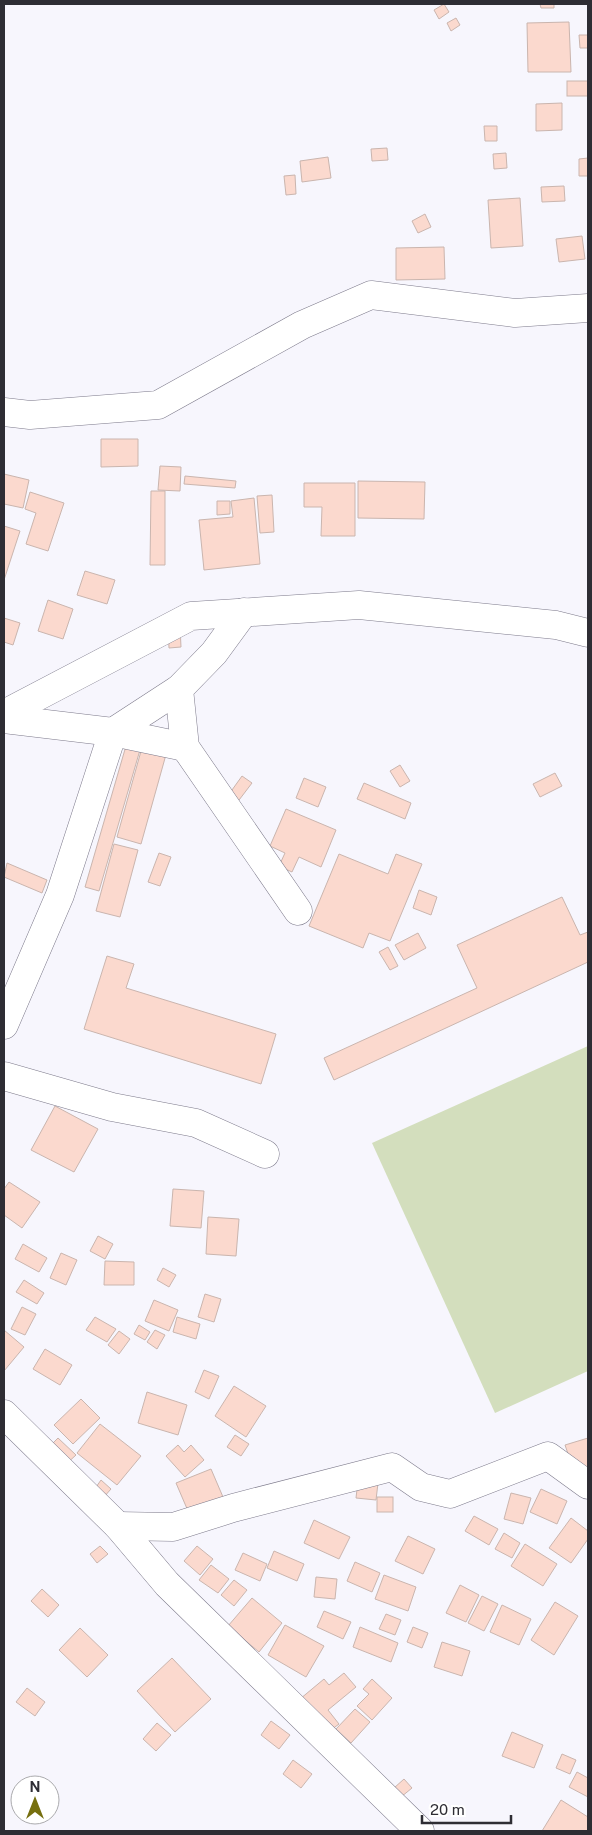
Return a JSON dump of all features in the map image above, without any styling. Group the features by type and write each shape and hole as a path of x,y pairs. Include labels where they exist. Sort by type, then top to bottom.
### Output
{"street":[{"path":"4,412 30,415 158,405 302,325 371,295 515,313 588,308"},
{"path":"4,714 190,616 359,605 556,625 588,633"},
{"path":"4,1025 60,895 113,732 179,689 214,653 244,612"},
{"path":"179,689 185,747 298,911"},
{"path":"4,719 113,732 185,747"},
{"path":"4,1076 112,1107 196,1123 266,1154"},
{"path":"4,1414 118,1526 167,1584 420,1831"},
{"path":"118,1526 174,1527 233,1508 392,1467 421,1487 450,1494 548,1456 588,1485"}],"green space":[{"path":"588,1046 588,1371 495,1413 372,1143"}],"building":[{"path":"444,4 449,12 439,19 434,10"},
{"path":"540,4 554,4 554,8 541,8"},
{"path":"456,18 460,25 451,31 447,23"},
{"path":"569,22 571,72 528,72 527,23"},
{"path":"579,35 588,35 588,48 580,48"},
{"path":"567,81 588,81 588,96 567,96"},
{"path":"562,103 562,130 536,131 536,104"},
{"path":"484,126 497,126 497,141 485,141"},
{"path":"387,148 388,160 372,161 371,149"},
{"path":"506,153 507,168 494,169 493,154"},
{"path":"328,157 331,178 302,182 300,161"},
{"path":"588,158 588,176 579,176 579,159"},
{"path":"295,175 296,194 286,195 284,176"},
{"path":"564,186 565,201 542,202 541,187"},
{"path":"520,198 523,246 491,248 488,200"},
{"path":"425,214 431,227 418,233 412,221"},
{"path":"582,236 585,259 559,262 556,239"},
{"path":"444,247 445,279 396,280 396,248"},
{"path":"101,439 138,439 138,466 101,467"},
{"path":"160,466 181,467 180,491 158,490"},
{"path":"4,474 29,480 23,508 4,504"},
{"path":"185,476 236,481 235,488 184,484"},
{"path":"358,481 425,482 424,519 358,518"},
{"path":"304,483 355,483 355,536 321,536 322,507 304,507"},
{"path":"151,491 165,491 165,565 150,565"},
{"path":"30,492 64,503 48,551 26,544 36,513 25,509"},
{"path":"272,495 274,532 260,533 257,496"},
{"path":"254,498 260,564 204,570 199,520 233,517 231,501"},
{"path":"217,501 230,501 230,514 217,515"},
{"path":"4,526 20,531 4,580"},
{"path":"85,571 115,580 107,604 77,595"},
{"path":"48,600 73,609 63,639 38,631"},
{"path":"4,618 20,623 13,645 4,642"},
{"path":"180,627 181,647 169,648 168,628"},
{"path":"128,739 142,743 99,891 85,887"},
{"path":"143,744 167,751 141,844 117,837"},
{"path":"400,765 410,781 400,787 390,771"},
{"path":"555,773 562,786 540,797 533,784"},
{"path":"242,776 252,783 236,804 227,797"},
{"path":"304,778 326,787 318,807 296,798"},
{"path":"364,783 411,803 405,819 357,799"},
{"path":"286,809 336,830 321,867 299,857 292,872 279,866 285,853 270,846"},
{"path":"114,844 138,850 120,917 96,911"},
{"path":"159,853 171,857 160,886 148,882"},
{"path":"339,854 388,874 396,854 422,864 390,941 369,933 363,948 309,926"},
{"path":"7,863 47,880 42,893 4,877"},
{"path":"419,890 437,897 431,915 413,908"},
{"path":"562,897 580,935 588,932 588,962 334,1080 324,1058 477,988 457,945"},
{"path":"418,933 426,948 404,960 395,945"},
{"path":"388,947 398,966 390,970 379,952"},
{"path":"107,956 134,964 126,988 276,1034 261,1084 84,1029"},
{"path":"55,1106 98,1129 74,1172 31,1150"},
{"path":"9,1182 40,1202 22,1228 4,1215 4,1189"},
{"path":"173,1189 204,1191 201,1228 170,1226"},
{"path":"208,1217 239,1219 236,1256 206,1254"},
{"path":"98,1236 113,1244 105,1259 90,1251"},
{"path":"23,1244 47,1258 39,1272 15,1259"},
{"path":"61,1253 77,1260 66,1285 50,1278"},
{"path":"105,1261 134,1262 134,1285 104,1285"},
{"path":"163,1268 176,1275 169,1287 157,1280"},
{"path":"24,1280 44,1293 37,1304 16,1292"},
{"path":"205,1294 221,1299 214,1322 198,1317"},
{"path":"154,1300 178,1310 169,1331 145,1321"},
{"path":"22,1307 36,1314 25,1335 11,1329"},
{"path":"95,1317 116,1329 107,1342 86,1330"},
{"path":"177,1317 200,1324 196,1339 173,1332"},
{"path":"139,1325 150,1332 145,1340 134,1334"},
{"path":"4,1330 24,1347 4,1371"},
{"path":"155,1330 165,1335 157,1349 147,1342"},
{"path":"119,1331 130,1339 119,1354 108,1345"},
{"path":"45,1349 72,1365 60,1385 33,1369"},
{"path":"204,1370 219,1376 209,1399 195,1392"},
{"path":"234,1386 266,1406 246,1437 215,1416"},
{"path":"147,1392 187,1405 178,1435 138,1423"},
{"path":"81,1399 100,1418 73,1444 54,1425"},
{"path":"100,1424 141,1456 117,1485 77,1453"},
{"path":"235,1435 249,1444 241,1456 227,1447"},
{"path":"58,1438 76,1455 64,1466 47,1449"},
{"path":"588,1438 588,1466 574,1471 565,1445"},
{"path":"178,1445 184,1452 191,1445 204,1460 185,1477 166,1456"},
{"path":"211,1469 223,1497 188,1511 176,1483"},
{"path":"101,1480 111,1489 103,1498 94,1490"},
{"path":"358,1481 378,1483 376,1500 356,1498"},
{"path":"541,1489 567,1501 557,1524 530,1512"},
{"path":"511,1493 531,1498 523,1524 504,1519"},
{"path":"377,1497 393,1497 393,1512 377,1512"},
{"path":"474,1516 498,1529 489,1545 465,1531"},
{"path":"571,1518 588,1531 588,1539 571,1563 549,1548"},
{"path":"314,1520 350,1537 339,1559 304,1543"},
{"path":"504,1533 520,1543 512,1558 495,1549"},
{"path":"408,1536 435,1549 423,1574 395,1561"},
{"path":"525,1544 557,1564 543,1586 511,1566"},
{"path":"100,1546 108,1554 97,1563 90,1554"},
{"path":"197,1546 213,1559 200,1575 184,1561"},
{"path":"274,1551 304,1564 297,1581 267,1568"},
{"path":"243,1553 267,1564 260,1581 235,1570"},
{"path":"355,1562 380,1573 372,1592 347,1581"},
{"path":"211,1565 229,1579 218,1593 199,1580"},
{"path":"384,1575 416,1587 408,1611 375,1599"},
{"path":"316,1577 337,1579 335,1599 314,1597"},
{"path":"234,1580 247,1590 234,1606 221,1595"},
{"path":"460,1585 479,1595 466,1622 446,1613"},
{"path":"42,1589 59,1605 48,1617 31,1601"},
{"path":"482,1596 498,1604 484,1631 468,1623"},
{"path":"252,1598 282,1623 259,1652 228,1626"},
{"path":"555,1602 578,1616 554,1655 531,1640"},
{"path":"502,1605 531,1619 519,1645 490,1632"},
{"path":"324,1611 351,1622 343,1639 317,1627"},
{"path":"386,1614 401,1620 395,1635 379,1629"},
{"path":"285,1625 324,1646 306,1677 268,1655"},
{"path":"360,1627 398,1643 391,1662 353,1647"},
{"path":"413,1627 428,1633 422,1648 407,1642"},
{"path":"80,1628 108,1655 87,1677 59,1650"},
{"path":"442,1642 470,1651 462,1676 434,1667"},
{"path":"172,1658 211,1699 175,1732 137,1691"},
{"path":"344,1673 356,1687 328,1710 339,1724 327,1733 300,1699 324,1679 329,1685"},
{"path":"372,1679 392,1698 372,1720 357,1706 369,1694 363,1689"},
{"path":"27,1688 45,1702 35,1716 16,1702"},
{"path":"355,1709 370,1722 351,1743 336,1729"},
{"path":"271,1721 290,1735 279,1749 261,1735"},
{"path":"157,1723 171,1735 156,1751 143,1739"},
{"path":"512,1732 543,1745 534,1768 502,1756"},
{"path":"562,1754 576,1760 570,1774 556,1768"},
{"path":"293,1760 312,1774 301,1788 283,1774"},
{"path":"577,1772 588,1778 588,1797 569,1787"},
{"path":"404,1779 412,1788 401,1797 394,1788"},
{"path":"561,1800 588,1817 588,1831 542,1831"}]}
